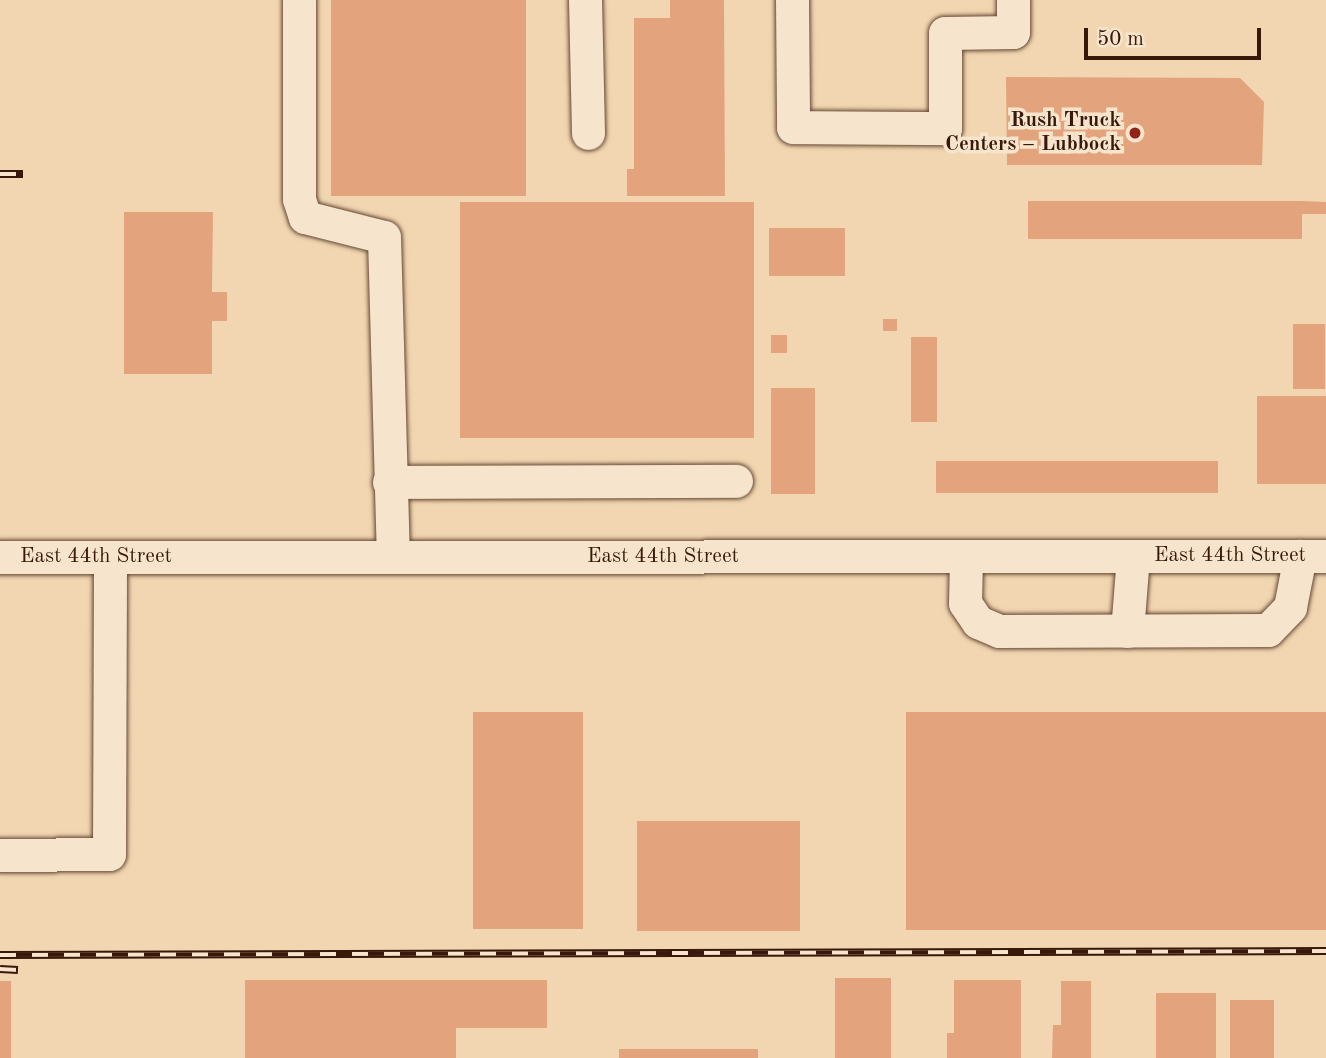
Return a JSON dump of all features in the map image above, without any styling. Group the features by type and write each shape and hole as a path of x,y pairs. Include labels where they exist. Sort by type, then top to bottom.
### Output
{"street":[{"path":"299,0 299,199 305,217 384,237 393,557"},
{"path":"585,0 589,134"},
{"path":"792,0 793,127 946,128 945,33 1013,32 1013,0"},
{"path":"389,482 736,481"},
{"path":"1127,631 1133,556"},
{"path":"966,557 965,603 978,622 999,631 1127,631 1268,630 1290,607 1313,556"},
{"name":"East 44th Street","path":"0,558 1313,556"},
{"path":"0,855 109,854 110,558"}],"building":[{"path":"331,0 526,0 526,196 331,196"},
{"path":"670,0 724,0 725,196 627,196 627,169 634,169 634,18 670,18"},
{"name":"Rush Truck Centers – Lubbock","path":"1006,77 1240,78 1264,102 1262,165 1007,165"},
{"path":"1028,201 1326,202 1326,214 1302,214 1302,239 1028,239"},
{"path":"460,202 754,202 754,438 460,438"},
{"path":"124,212 213,212 212,292 227,292 227,321 212,321 212,374 124,374"},
{"path":"769,228 845,228 845,276 769,276"},
{"path":"883,319 897,319 897,331 883,331"},
{"path":"1293,324 1325,324 1325,389 1293,389"},
{"path":"771,335 787,335 787,353 771,353"},
{"path":"911,337 937,337 937,422 911,422"},
{"path":"771,388 815,388 815,494 771,494"},
{"path":"1257,396 1326,396 1326,484 1257,484"},
{"path":"936,461 1218,461 1218,493 936,493"},
{"path":"473,712 583,712 583,929 473,929"},
{"path":"906,712 1326,712 1326,930 906,930"},
{"path":"637,821 800,821 800,931 637,931"},
{"path":"835,978 891,978 891,1058 835,1058"},
{"path":"245,980 547,980 547,1028 456,1028 456,1058 245,1058"},
{"path":"954,980 1021,980 1021,1058 947,1058 947,1033 954,1033"},
{"path":"0,981 11,981 11,1058 0,1058"},
{"path":"1061,981 1091,981 1091,1058 1052,1058 1053,1025 1061,1025"},
{"path":"1156,993 1216,993 1216,1058 1156,1058"},
{"path":"1230,1000 1274,1000 1274,1058 1230,1058"},
{"path":"619,1049 758,1049 758,1058 619,1058"}],"railway":[{"path":"0,174 23,174"},
{"path":"0,955 1326,951"},
{"path":"0,969 18,970"}],"place":[{"name":"Rush Truck Centers – Lubbock","path":"1135,133"}]}
